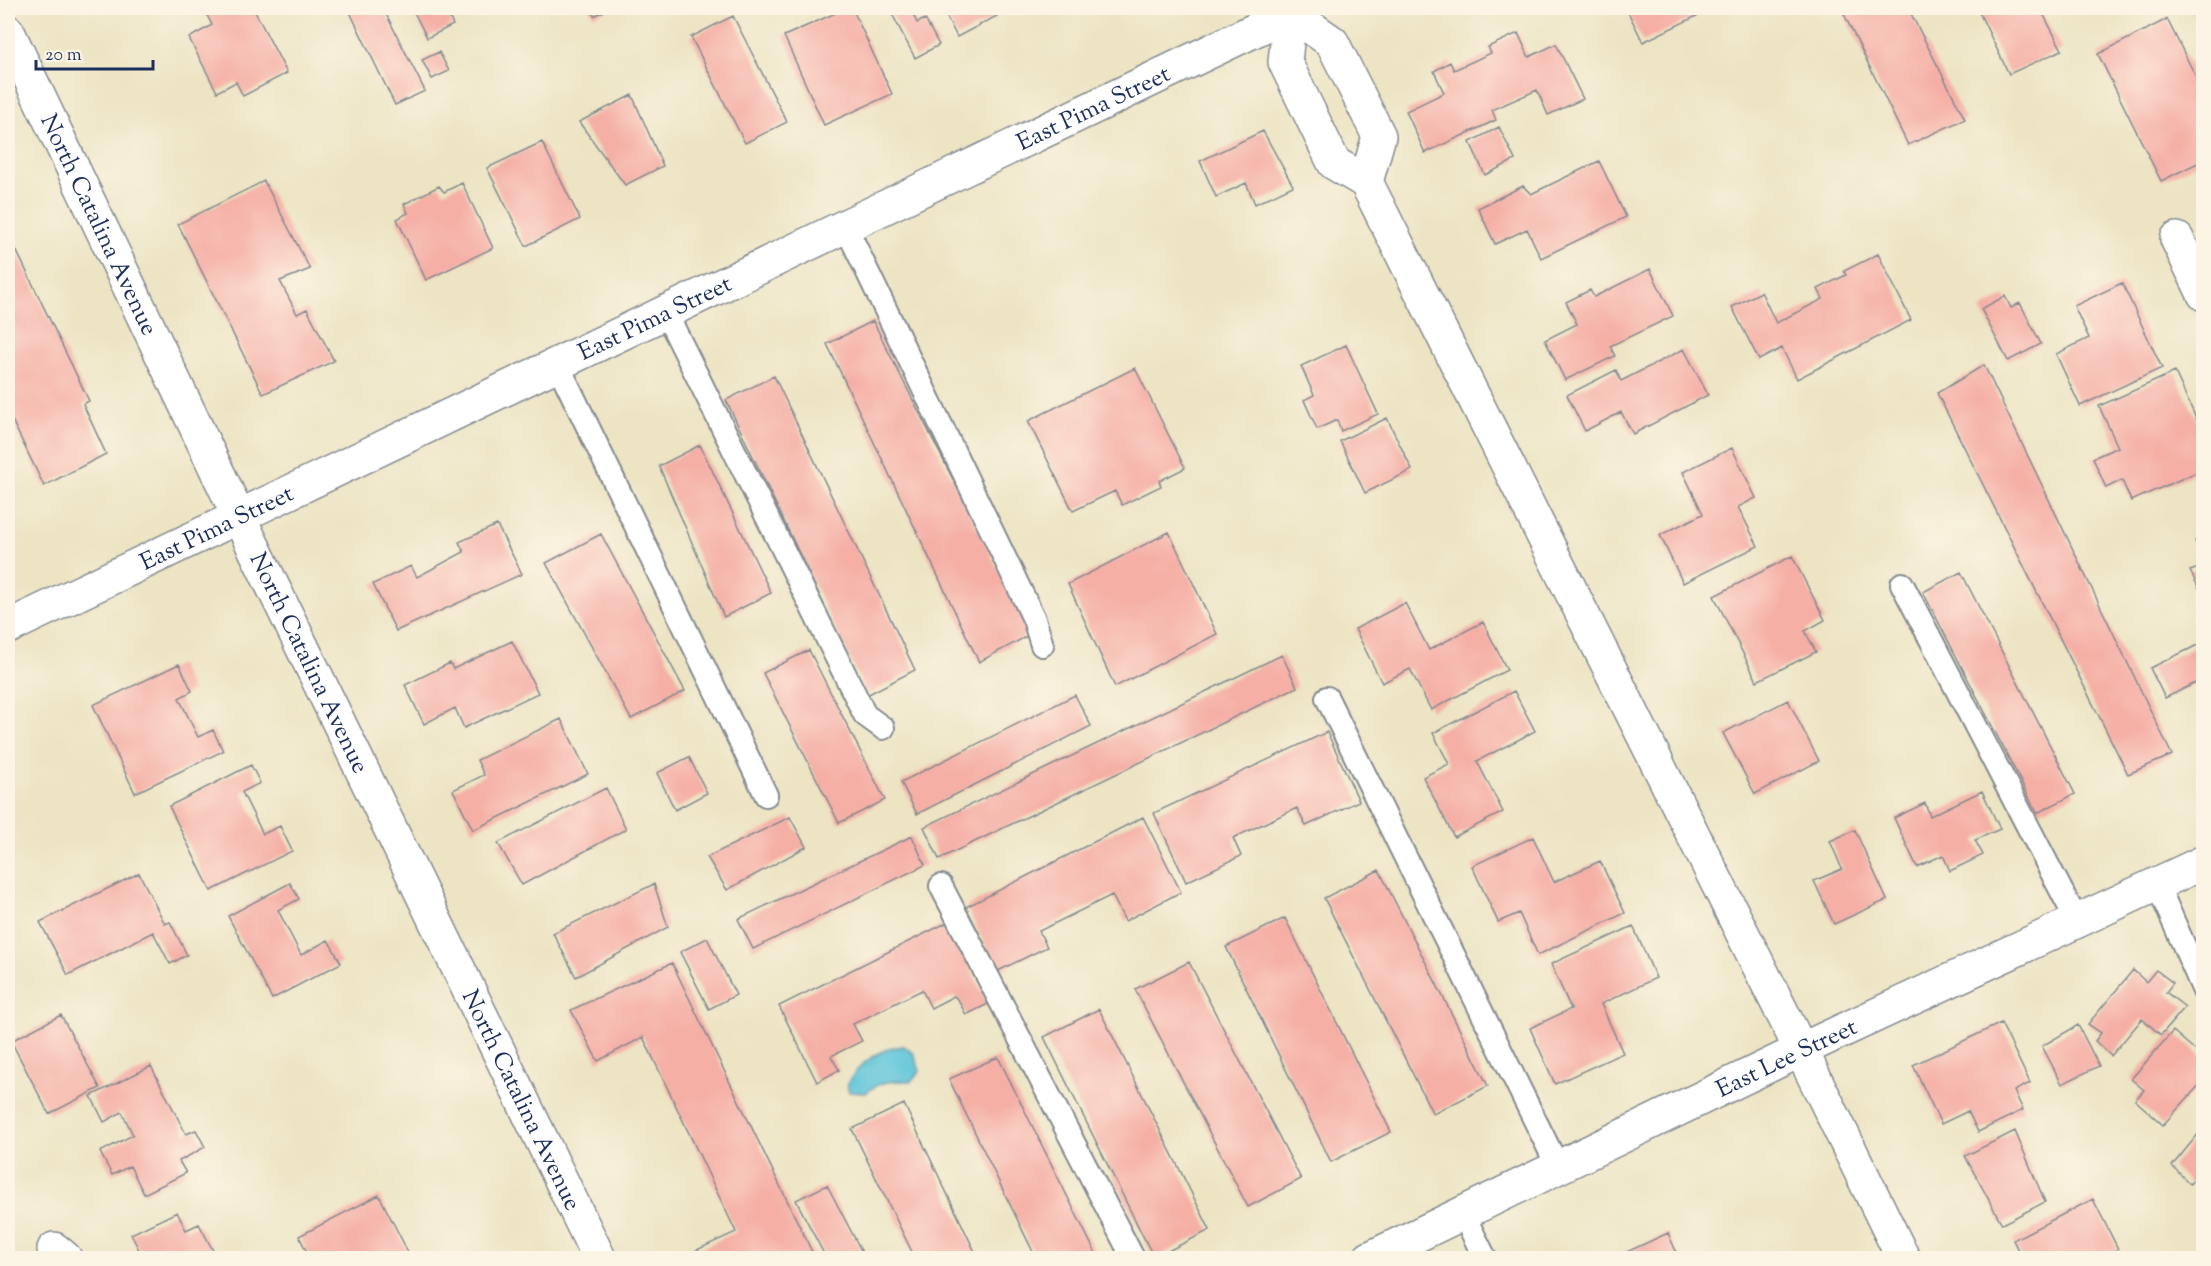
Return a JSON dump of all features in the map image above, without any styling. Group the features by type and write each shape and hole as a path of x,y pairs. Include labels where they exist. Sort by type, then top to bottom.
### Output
{"street":[{"path":"1293,9 1332,42 1379,136 1366,182"},
{"path":"1293,9 1285,62 1334,163 1366,182 1903,1258"},
{"name":"East Pima Street","path":"8,627 1293,9"},
{"name":"North Catalina Avenue","path":"8,32 238,515 600,1258"},
{"path":"2178,239 2204,294"},
{"name":"East Lee Street","path":"1370,1258 1801,1050 2204,862"}],"lane":[{"path":"845,225 1034,619 1042,645"},
{"path":"665,311 865,715 883,728"},
{"path":"557,363 766,795"},
{"path":"1902,584 2077,921"},
{"path":"1327,698 1558,1167"},
{"path":"2157,884 2204,991"},
{"path":"941,886 1133,1258"},
{"path":"1463,1214 1485,1258"}],"water":[{"path":"904,1046 914,1054 920,1071 911,1081 882,1083 866,1093 849,1092 847,1084 864,1063 878,1053"}],"building":[{"path":"253,8 287,73 243,96 236,82 217,92 189,38 212,25 204,9"},
{"path":"348,8 383,8 425,91 395,105"},
{"path":"412,8 445,8 453,25 427,38"},
{"path":"589,8 610,8 594,16"},
{"path":"847,8 852,8 892,94 824,125 784,36"},
{"path":"889,8 925,8 913,14 917,23 925,19 939,45 915,58"},
{"path":"942,8 993,8 997,16 957,37"},
{"path":"1626,8 1698,8 1701,14 1643,42"},
{"path":"1841,8 1908,8 1965,119 1908,145"},
{"path":"1977,8 2040,8 2062,50 2009,74"},
{"path":"2191,8 2204,8 2204,33"},
{"path":"733,16 787,122 745,143 691,37"},
{"path":"2167,19 2204,93 2204,160 2161,181 2098,54"},
{"path":"1518,33 1529,57 1556,44 1583,99 1548,115 1537,90 1492,110 1496,120 1425,153 1406,111 1444,93 1434,71 1450,62 1454,70 1491,53 1488,47"},
{"path":"439,52 449,71 432,79 422,60"},
{"path":"632,95 663,166 625,185 579,122"},
{"path":"1499,127 1515,160 1485,175 1470,142"},
{"path":"1263,131 1293,186 1255,204 1246,183 1216,197 1200,161"},
{"path":"542,142 580,219 526,246 487,168"},
{"path":"1599,161 1626,217 1541,258 1527,229 1495,244 1478,208 1523,186 1531,194"},
{"path":"264,181 310,269 280,281 297,314 307,309 334,361 263,394 178,224"},
{"path":"462,183 493,248 426,280 397,219 408,213 404,204 439,186 444,192"},
{"path":"8,233 89,401 83,404 106,454 44,486 8,412"},
{"path":"1878,254 1911,320 1797,379 1782,348 1759,360 1732,307 1761,292 1776,323 1823,299 1818,289 1846,275 1844,271"},
{"path":"1650,269 1673,316 1610,346 1615,356 1565,380 1545,340 1577,324 1566,302 1590,290 1594,297"},
{"path":"2122,283 2162,368 2080,406 2056,354 2089,338 2074,306"},
{"path":"2005,296 2011,308 2020,303 2041,344 2008,361 1981,309"},
{"path":"873,321 1031,634 979,662 827,344"},
{"path":"1346,345 1378,414 1341,431 1337,420 1317,429 1304,400 1314,395 1301,366"},
{"path":"1684,349 1708,395 1633,434 1621,412 1585,431 1567,395 1616,370 1621,381"},
{"path":"1984,365 2172,755 2128,774 1937,393"},
{"path":"1135,368 1185,468 1159,481 1161,486 1122,505 1115,491 1073,511 1028,421"},
{"path":"2175,372 2204,436 2204,469 2131,501 2122,480 2106,488 2093,458 2118,447 2099,406"},
{"path":"774,376 915,670 867,695 726,400"},
{"path":"1387,418 1412,470 1365,493 1340,441"},
{"path":"700,445 771,593 724,617 659,466"},
{"path":"1732,448 1756,498 1738,507 1758,546 1683,583 1660,535 1703,514 1683,472"},
{"path":"497,525 522,574 396,631 373,584 411,566 417,577 464,552 459,542"},
{"path":"1169,532 1217,634 1115,687 1068,584"},
{"path":"601,534 685,691 631,719 546,563"},
{"path":"2204,537 2204,560 2195,541"},
{"path":"1792,556 1825,620 1805,631 1816,652 1757,681 1714,596"},
{"path":"2204,566 2204,598 2190,571"},
{"path":"1961,572 2075,794 2037,813 1923,592"},
{"path":"1405,603 1429,650 1483,622 1507,670 1431,710 1410,669 1382,683 1355,629"},
{"path":"512,641 538,693 464,728 455,708 424,724 405,685 450,663 453,669"},
{"path":"2204,642 2204,679 2165,698 2150,668"},
{"path":"809,650 885,800 839,823 763,673"},
{"path":"1282,655 1297,687 939,859 924,827"},
{"path":"179,664 192,691 179,698 198,737 213,730 223,751 135,793 93,705"},
{"path":"1514,691 1535,731 1477,761 1503,812 1454,837 1423,777 1449,764 1433,733"},
{"path":"1075,695 1091,726 917,814 901,782"},
{"path":"1788,700 1819,761 1755,794 1723,733"},
{"path":"561,719 588,774 473,830 453,790 484,775 477,760"},
{"path":"1327,732 1359,801 1306,826 1297,808 1233,838 1241,856 1186,882 1154,813"},
{"path":"689,757 707,793 675,810 657,773"},
{"path":"251,765 260,783 242,792 263,834 280,826 292,851 211,891 169,806"},
{"path":"606,788 626,829 522,885 498,843"},
{"path":"1982,791 2000,829 1975,840 1983,855 1950,871 1943,855 1917,867 1894,818 1925,803 1930,816"},
{"path":"790,817 806,847 727,890 707,857"},
{"path":"1143,817 1181,892 1125,921 1112,895 1039,931 1047,947 998,971 966,907"},
{"path":"1855,830 1887,900 1834,924 1814,881 1842,869 1830,841"},
{"path":"912,836 925,865 753,949 738,919"},
{"path":"1533,837 1554,882 1600,861 1625,913 1538,955 1519,913 1498,922 1472,866"},
{"path":"1379,870 1488,1086 1433,1114 1324,898"},
{"path":"139,873 165,924 170,922 187,955 170,964 153,932 68,975 40,922"},
{"path":"290,883 299,899 278,910 301,955 328,940 341,963 272,999 228,916"},
{"path":"654,884 668,927 576,977 553,933"},
{"path":"1285,918 1391,1132 1331,1162 1226,947"},
{"path":"948,922 988,1004 966,1015 954,996 931,1008 922,990 853,1024 862,1041 831,1056 839,1070 817,1082 779,1006"},
{"path":"1633,926 1656,978 1601,1004 1623,1053 1555,1084 1530,1028 1571,1009 1551,964"},
{"path":"707,938 736,995 709,1009 680,952"},
{"path":"1189,962 1301,1179 1248,1207 1135,989"},
{"path":"672,963 815,1258 690,1258 688,1254 736,1232 643,1037 598,1061 571,1010"},
{"path":"2133,970 2146,982 2156,970 2173,983 2166,992 2185,1007 2161,1035 2142,1019 2111,1056 2095,1041 2101,1033 2088,1024"},
{"path":"1099,1009 1210,1230 1154,1258 1044,1037"},
{"path":"61,1015 100,1088 49,1114 11,1041"},
{"path":"2001,1023 2030,1083 2014,1091 2023,1110 1978,1132 1968,1111 1941,1124 1913,1065"},
{"path":"2078,1025 2099,1066 2062,1084 2042,1046"},
{"path":"2173,1031 2204,1058 2204,1080 2163,1125 2135,1100 2144,1090 2131,1079"},
{"path":"998,1057 1098,1258 1036,1258 949,1079"},
{"path":"151,1066 186,1134 196,1130 205,1147 179,1161 186,1173 144,1194 130,1166 112,1175 100,1152 133,1135 122,1112 104,1122 91,1096"},
{"path":"904,1104 978,1258 915,1258 852,1129"},
{"path":"2204,1127 2204,1167 2190,1184 2172,1166"},
{"path":"2015,1131 2045,1202 2002,1224 1965,1156"},
{"path":"827,1185 865,1258 826,1258 796,1200"},
{"path":"379,1195 411,1258 310,1258 299,1236"},
{"path":"2093,1199 2118,1249 2100,1258 2022,1258 2013,1240"},
{"path":"177,1212 186,1230 199,1224 217,1258 143,1258 131,1234"},
{"path":"1668,1233 1679,1258 1622,1258 1620,1255"}]}
